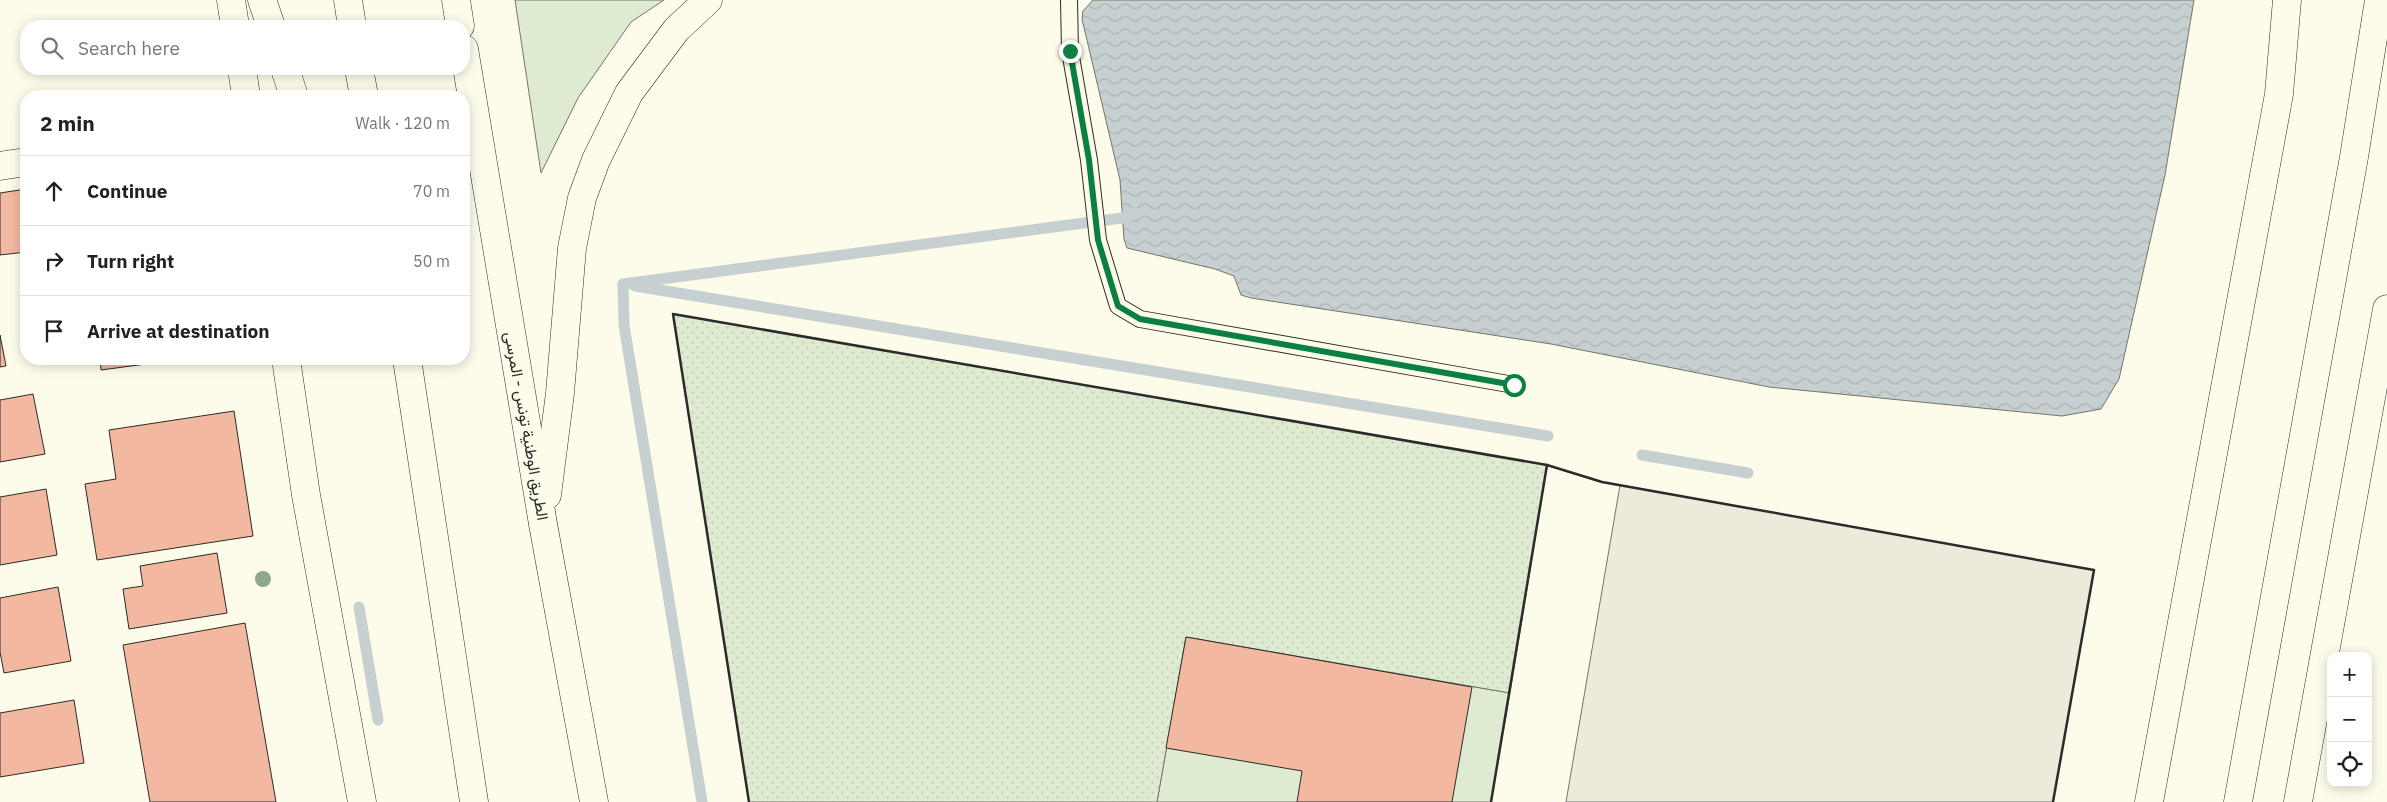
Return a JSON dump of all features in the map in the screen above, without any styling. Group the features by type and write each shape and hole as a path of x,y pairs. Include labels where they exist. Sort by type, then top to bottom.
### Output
{"main road":[{"path":"231,0 234,20"},
{"path":"262,0 269,20"},
{"path":"348,0 351,20"},
{"path":"456,0 459,20"},
{"path":"544,524 560,393 572,248 582,198 596,160 629,93 676,30 708,0"},
{"path":"2149,802 2279,94 2287,0"},
{"path":"2238,802 2354,157 2379,0"},
{"path":"243,75 245,90"},
{"path":"287,75 292,90"},
{"path":"360,75 363,90"},
{"name":"الطريق الوطنية تونس - المرسى","path":"468,75 544,524 594,802"},
{"path":"0,166 20,163"},
{"path":"2298,802 2387,309"},
{"path":"287,365 306,495 362,802"},
{"path":"408,365 474,802"}],"lane":[{"path":"1069,0 1070,51 1089,160 1098,240 1118,306 1140,319 1514,385"}],"green space":[{"path":"515,0 664,0 631,22 578,98 541,173"},
{"path":"673,314 1547,465 1510,693 1186,637 1157,802 749,802"},
{"path":"1186,637 1510,693 1491,802 1157,802"}],"shaded area":[{"path":"1620,485 2094,570 2053,802 1566,802"}],"water":[{"path":"1093,0 2194,0 2165,175 2119,379 2101,409 2062,416 1769,387 1551,344 1251,298 1241,295 1234,276 1215,269 1127,248 1124,239 1120,180 1082,19 1083,11"}],"building":[{"path":"20,190 20,253 0,255 0,193"},
{"path":"0,335 6,366 0,367"},
{"path":"101,365 138,365 101,370"},
{"path":"33,394 45,454 0,462 0,400"},
{"path":"234,411 253,536 97,560 85,484 116,479 109,430"},
{"path":"46,489 57,555 0,565 0,497"},
{"path":"217,553 227,613 129,629 123,589 143,586 140,566"},
{"path":"58,587 71,661 4,673 0,652 0,598"},
{"path":"245,623 276,802 150,802 123,645"},
{"path":"1186,637 1472,687 1452,802 1297,802 1302,771 1166,748"},
{"path":"74,700 84,763 0,777 0,713"}],"waterway":[{"path":"623,284 1122,218 1136,213"},
{"path":"623,284 624,325 702,802"},
{"path":"635,286 1548,436"},
{"path":"1642,455 1748,473"},
{"path":"359,607 378,720"}],"wall":[{"path":"749,802 673,314 1547,465 1602,482 2094,570 2053,802"},
{"path":"1491,802 1547,465"}],"route":[{"path":"1070,51 1089,160 1098,240 1118,306 1140,319 1514,385"}]}
